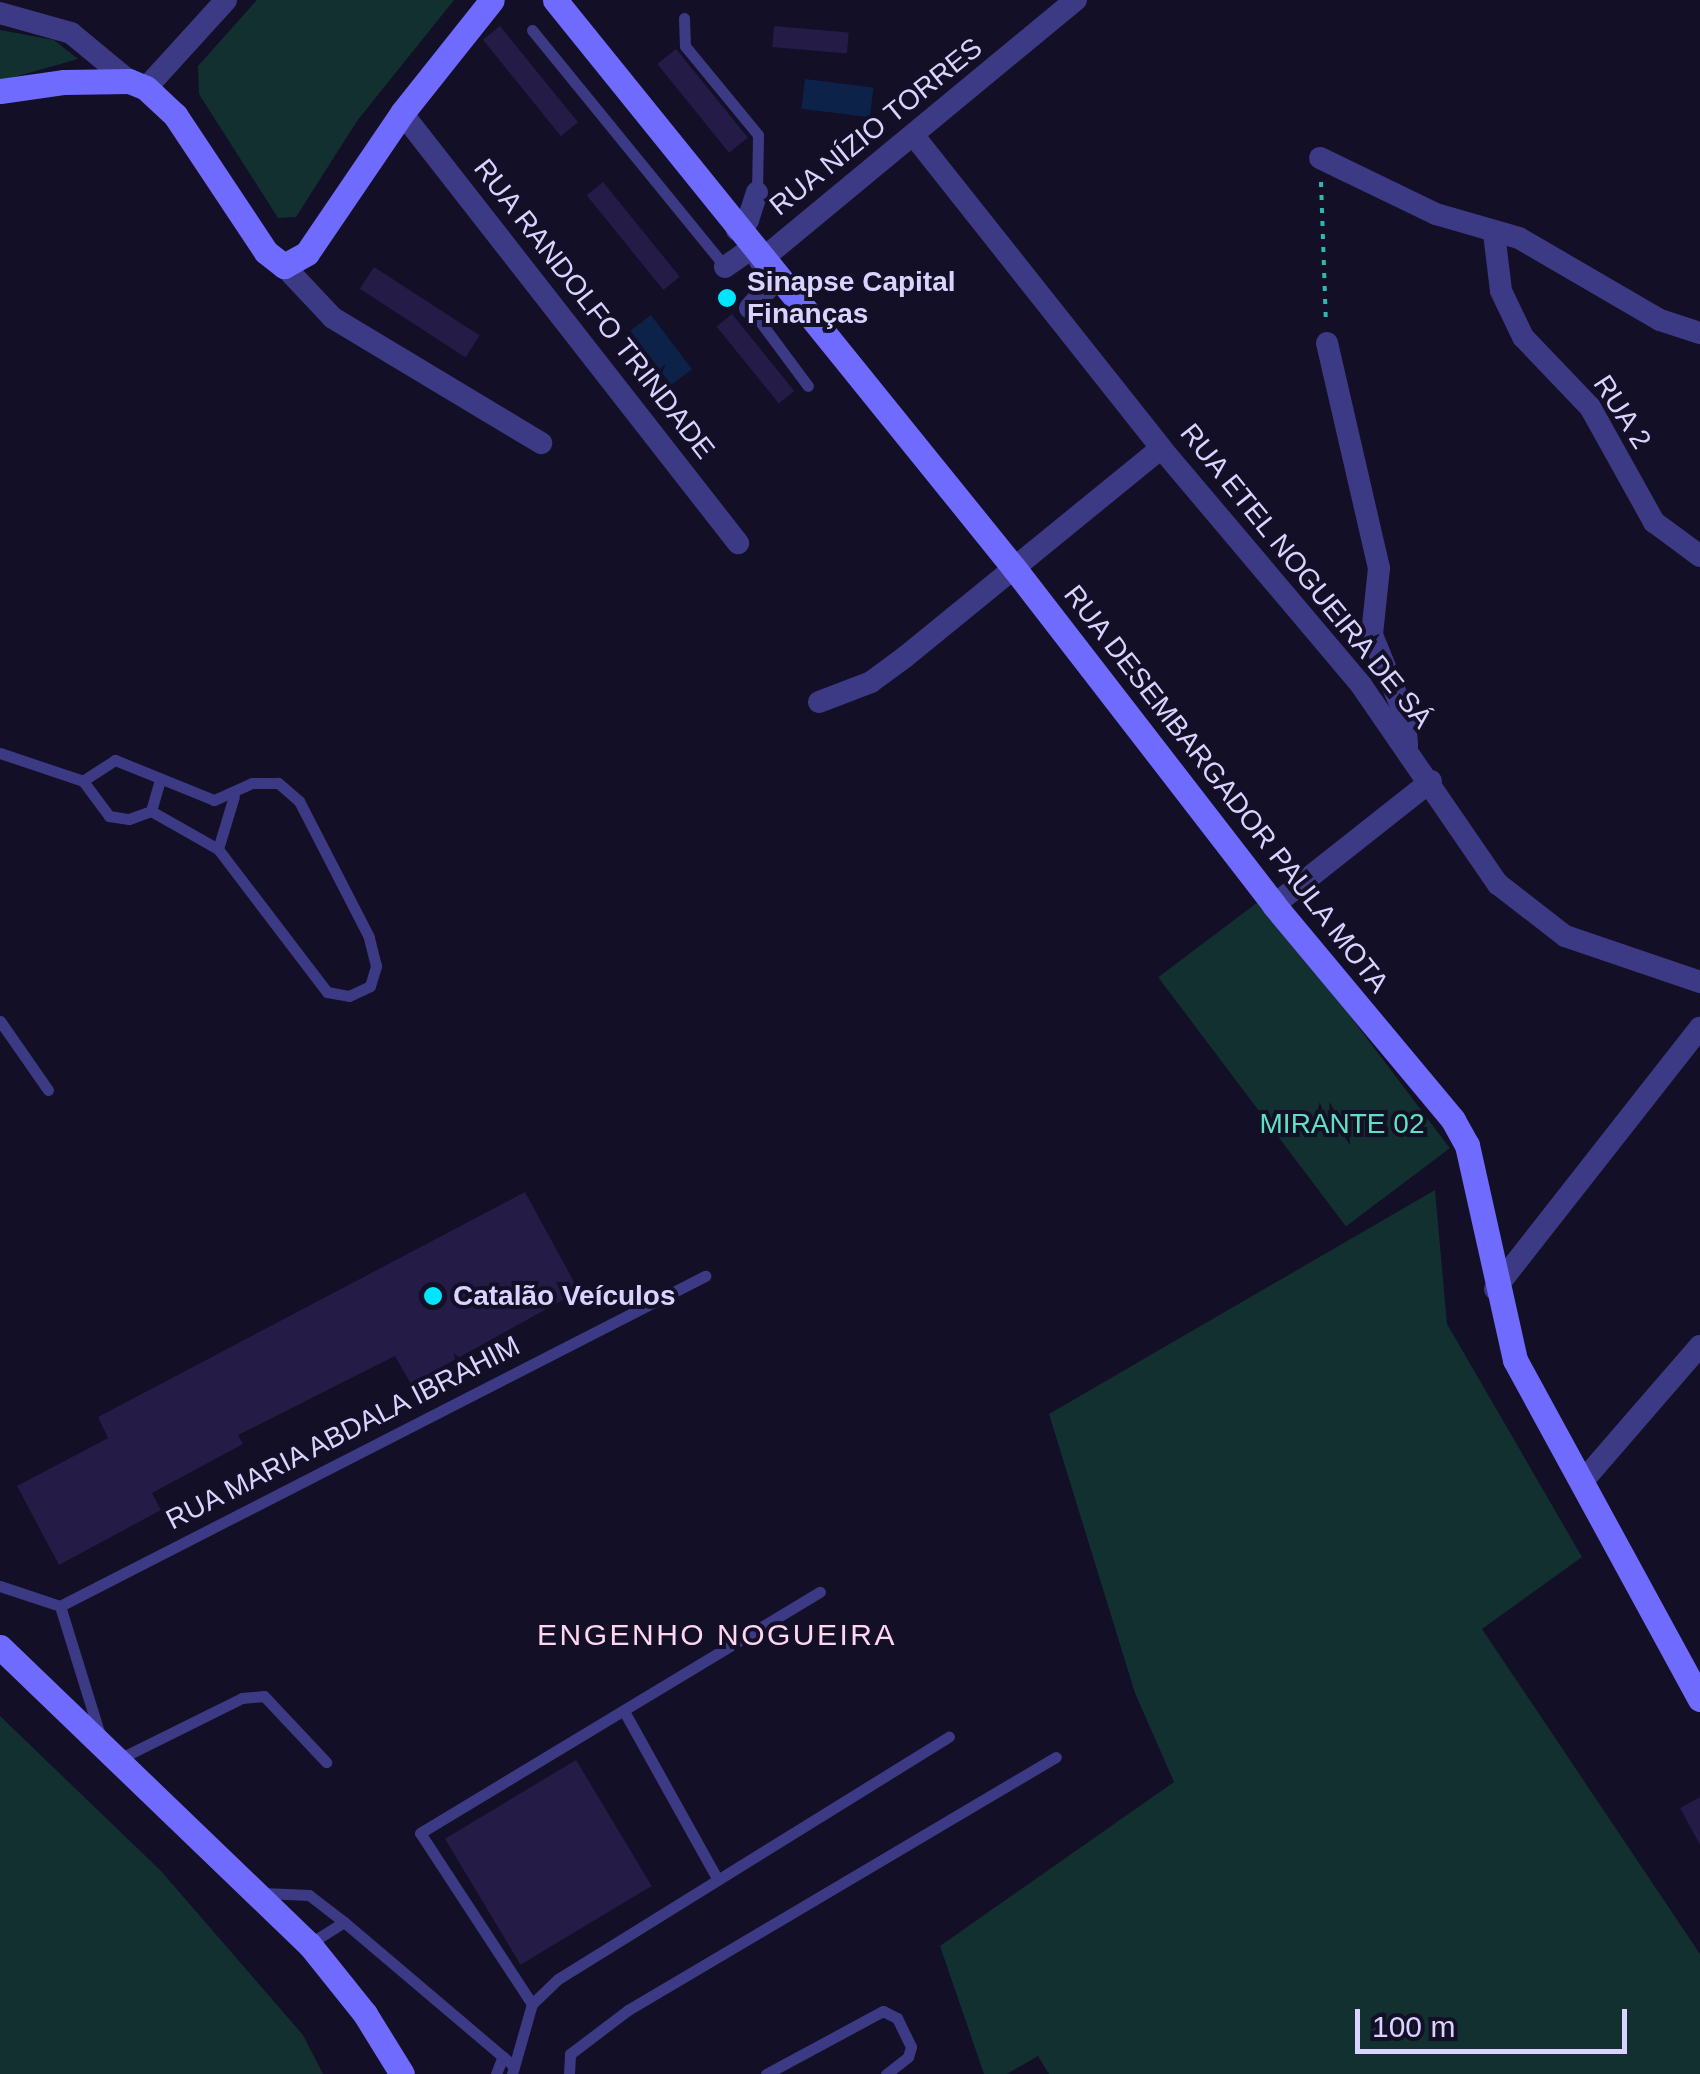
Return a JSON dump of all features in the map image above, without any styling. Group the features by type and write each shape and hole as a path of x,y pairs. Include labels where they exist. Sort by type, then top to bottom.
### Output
{"street":[{"path":"0,91 138,85 226,0"},
{"path":"284,266 307,254 402,113 492,0"},
{"name":"RUA DESEMBARGADOR PAULA MOTA","path":"555,0 756,255 1014,568 1274,905 1453,1120 1466,1145 1495,1289 1515,1360 1700,1699"},
{"name":"RUA NÍZIO TORRES","path":"756,255 914,136 1076,0"},
{"path":"0,13 71,33 175,115 266,252 333,318 542,442"},
{"name":"RUA RANDOLFO TRINDADE","path":"402,113 738,543"},
{"name":"RUA ETEL NOGUEIRA DE SÁ","path":"914,136 1161,448 1407,746 1498,884 1538,921 1700,982"},
{"path":"1320,158 1436,214 1518,238 1660,320 1700,333"},
{"path":"750,308 756,255 748,220 757,192"},
{"name":"RUA 2","path":"1494,233 1501,291 1523,337 1590,407 1654,522 1700,556"},
{"path":"724,267 756,255"},
{"path":"1327,342 1379,568 1372,634 1405,716 1407,746"},
{"path":"818,702 870,682 1161,448"},
{"path":"1274,905 1431,781"},
{"path":"1495,1289 1700,1028"},
{"path":"1582,1482 1700,1346"},
{"path":"0,1647 308,1944 365,2014 402,2074"}],"lane":[{"path":"684,18 684,46 758,135 757,192"},
{"path":"532,30 724,267"},
{"path":"750,308 808,386"},
{"path":"0,753 83,780 108,816 130,819 151,811 218,848 327,992 349,996 370,986 376,966 369,937 299,801 278,784 252,784 234,796 214,800 159,782 132,763 114,760 83,780"},
{"path":"151,811 159,782"},
{"path":"218,848 234,796"},
{"path":"0,1021 48,1090"},
{"name":"RUA MARIA ABDALA IBRAHIM","path":"60,1606 705,1276"},
{"path":"0,1586 60,1606 110,1752 242,1698 264,1696 326,1762"},
{"path":"532,2004 420,1832 625,1713 820,1592"},
{"path":"625,1713 716,1878"},
{"path":"513,2070 532,2004 592,1954 949,1737"},
{"path":"569,2074 570,2054 628,2010 1056,1756"},
{"path":"256,1893 309,1894 503,2056 513,2070"},
{"path":"308,1944 344,1922"},
{"path":"766,2074 883,2011 897,2018 911,2047 886,2074"},
{"path":"496,2074 503,2056"}],"path":[{"path":"1320,158 1327,342"}],"green space":[{"path":"257,0 454,0 357,121 296,217 278,218 199,94 198,66"},
{"path":"0,30 54,40 78,59 0,81"},
{"name":"MIRANTE 02","path":"1262,899 1450,1148 1346,1226 1158,977"},
{"path":"1435,1190 1447,1324 1582,1557 1482,1629 1700,1954 1700,2074 1049,2074 1038,2056 1007,2074 984,2074 940,1946 1174,1782 1135,1693 1049,1414"},
{"path":"0,1716 161,1871 303,2035 323,2074 0,2074"}],"water":[{"path":"805,79 873,87 870,117 801,109"},
{"path":"651,315 692,369 671,385 630,331"}],"building":[{"path":"500,26 578,122 561,136 483,40"},
{"path":"774,26 849,33 847,53 772,47"},
{"path":"676,49 748,138 729,153 657,64"},
{"path":"603,182 680,277 663,290 587,195"},
{"path":"374,267 480,336 466,357 360,289"},
{"path":"732,314 794,391 779,404 716,327"},
{"path":"525,1192 579,1291 411,1384 395,1356 238,1435 243,1444 152,1493 161,1510 59,1565 17,1486 108,1438 98,1417"},
{"path":"576,1760 652,1886 521,1965 445,1839"},
{"path":"1700,1797 1700,1845 1680,1808"}],"place":[{"name":"Sinapse Capital Finanças","path":"727,298"},
{"name":"Catalão Veículos","path":"433,1296"}],"district":[{"name":"ENGENHO NOGUEIRA","path":"717,1635"}]}
